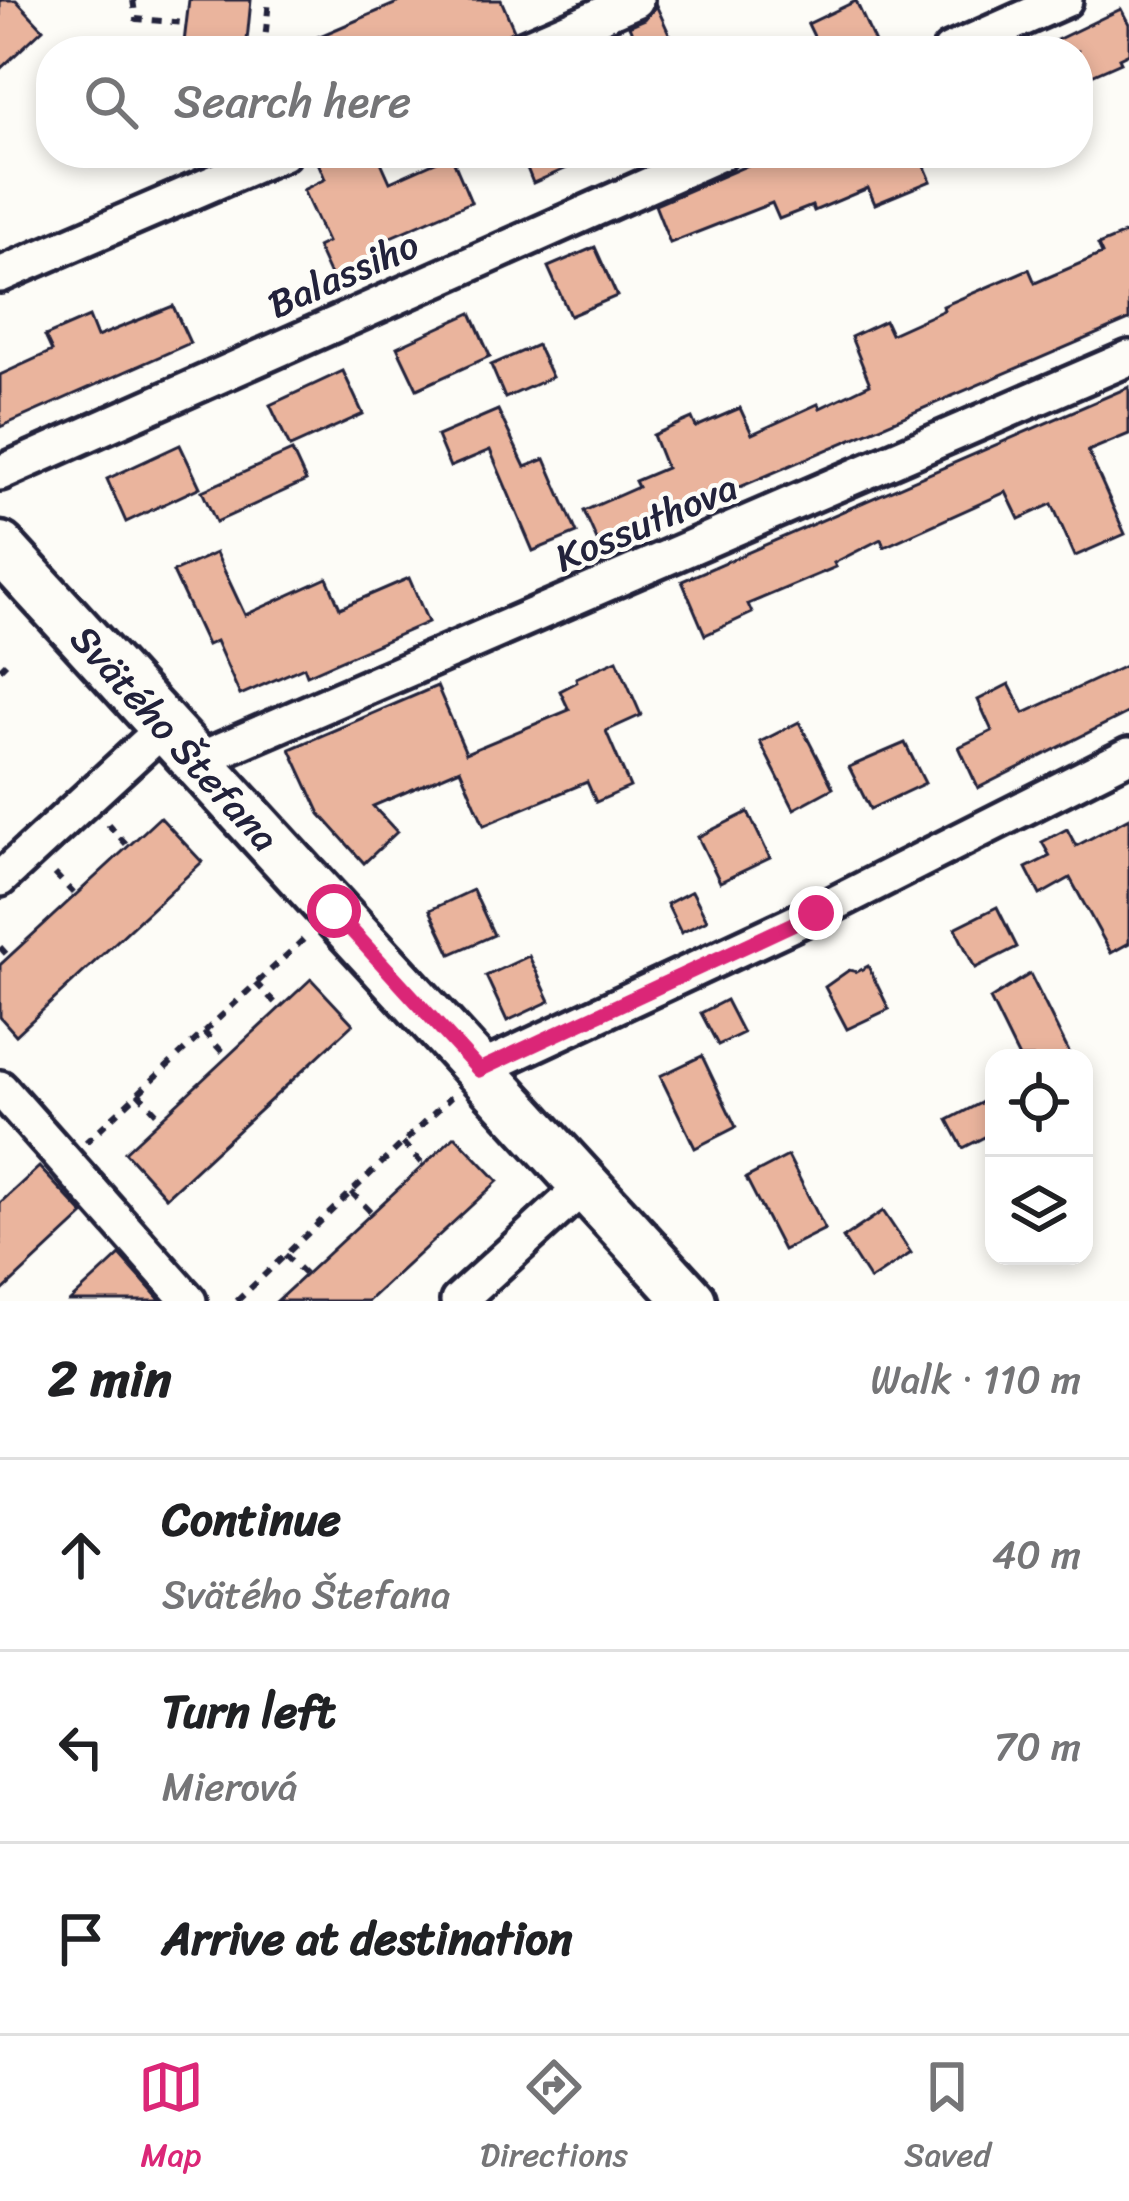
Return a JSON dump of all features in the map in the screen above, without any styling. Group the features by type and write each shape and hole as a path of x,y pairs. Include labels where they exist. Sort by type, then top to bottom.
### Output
{"street":[{"path":"553,36 636,0"},
{"path":"984,36 1065,0"},
{"path":"0,274 248,168"},
{"name":"Balassiho","path":"0,473 687,168"},
{"name":"Kossuthova","path":"2,873 181,744 1129,358"},
{"name":"Svätého Štefana","path":"0,547 691,1301"},
{"path":"479,1070 816,913 1129,755"},
{"path":"0,1088 189,1301"},
{"path":"458,1301 585,1185"}],"path":[{"path":"133,0 136,19 186,23"},
{"path":"265,36 269,0"},
{"path":"66,1161 334,911"},
{"path":"0,947 9,957"},
{"path":"256,983 280,1008"},
{"path":"204,1033 227,1057"},
{"path":"237,1301 479,1070"},
{"path":"138,1093 160,1118"},
{"path":"403,1143 423,1165"},
{"path":"351,1192 371,1213"},
{"path":"286,1255 306,1275"}],"building":[{"path":"0,0 16,0 43,29 0,69"},
{"path":"189,0 251,0 247,36 185,36"},
{"path":"404,0 501,0 514,30 505,36 320,36"},
{"path":"856,1 872,36 814,36 808,24"},
{"path":"656,5 670,36 633,36 629,26 645,19"},
{"path":"1121,9 1129,24 1129,53 1119,58 1121,62 1093,74 1093,36 1065,36"},
{"path":"320,168 384,168 390,182 422,168 457,168 471,202 377,243 384,258 333,282 317,247 327,242 303,190 325,179"},
{"path":"527,168 567,168 533,183"},
{"path":"741,168 925,168 931,181 875,204 868,188 814,211 812,206 779,219 772,203 670,243 655,205"},
{"path":"1129,232 1129,320 600,547 584,511 638,487 635,481 666,468 653,435 692,418 696,427 740,408 752,434 818,404 820,408 870,384 851,337 885,321 891,334 1029,269 1035,283 1102,254 1098,245"},
{"path":"595,247 617,296 570,316 548,267"},
{"path":"173,306 190,343 0,427 0,375 52,351 45,336 89,317 97,337"},
{"path":"471,313 490,356 417,389 397,347"},
{"path":"537,345 552,377 505,398 491,365"},
{"path":"343,371 363,414 290,447 270,405"},
{"path":"1129,387 1129,434 1088,451 1125,534 1075,556 1052,504 1019,519 1006,492 884,547 881,539 834,563 836,567 748,604 752,613 705,635 682,581"},
{"path":"498,410 525,467 545,459 577,533 533,551 490,450 450,467 437,436"},
{"path":"180,445 200,487 126,522 107,479"},
{"path":"292,451 306,481 216,522 202,491"},
{"path":"216,553 245,615 327,578 340,608 409,578 428,622 307,675 304,667 240,695 216,641 207,645 173,572"},
{"path":"617,660 641,715 606,731 630,787 596,802 587,782 484,825 460,769 373,806 397,832 364,863 320,814 290,749 437,686 466,753 569,710 560,691 577,682 576,678"},
{"path":"1129,664 1129,712 978,788 959,747 992,731 978,700 1009,684 1024,713"},
{"path":"799,722 833,788 794,809 760,742"},
{"path":"905,743 925,783 870,809 849,767"},
{"path":"748,812 770,858 720,882 698,837"},
{"path":"160,817 202,862 16,1035 0,1017 0,965"},
{"path":"1129,818 1129,943 1111,953 1070,878 1040,895 1026,868 1050,856 1042,842 1067,829 1076,846"},
{"path":"473,890 494,935 451,954 430,910"},
{"path":"692,891 707,920 681,933 667,904"},
{"path":"997,907 1017,947 975,968 955,928"},
{"path":"529,956 550,1001 507,1021 486,976"},
{"path":"868,966 889,1009 847,1029 825,987 849,970 857,972"},
{"path":"1030,974 1068,1049 1015,1049 990,999"},
{"path":"311,979 353,1024 166,1197 125,1152"},
{"path":"726,1000 743,1033 718,1045 701,1013"},
{"path":"702,1056 736,1127 695,1148 660,1076"},
{"path":"985,1101 985,1137 963,1148 948,1120"},
{"path":"455,1136 498,1181 368,1301 277,1301"},
{"path":"788,1156 825,1229 783,1250 746,1178"},
{"path":"39,1167 84,1215 0,1293 0,1203"},
{"path":"883,1211 911,1253 870,1280 843,1238"},
{"path":"120,1255 161,1301 70,1301 107,1267"}],"route":[{"path":"334,911 479,1070 816,913"}]}
